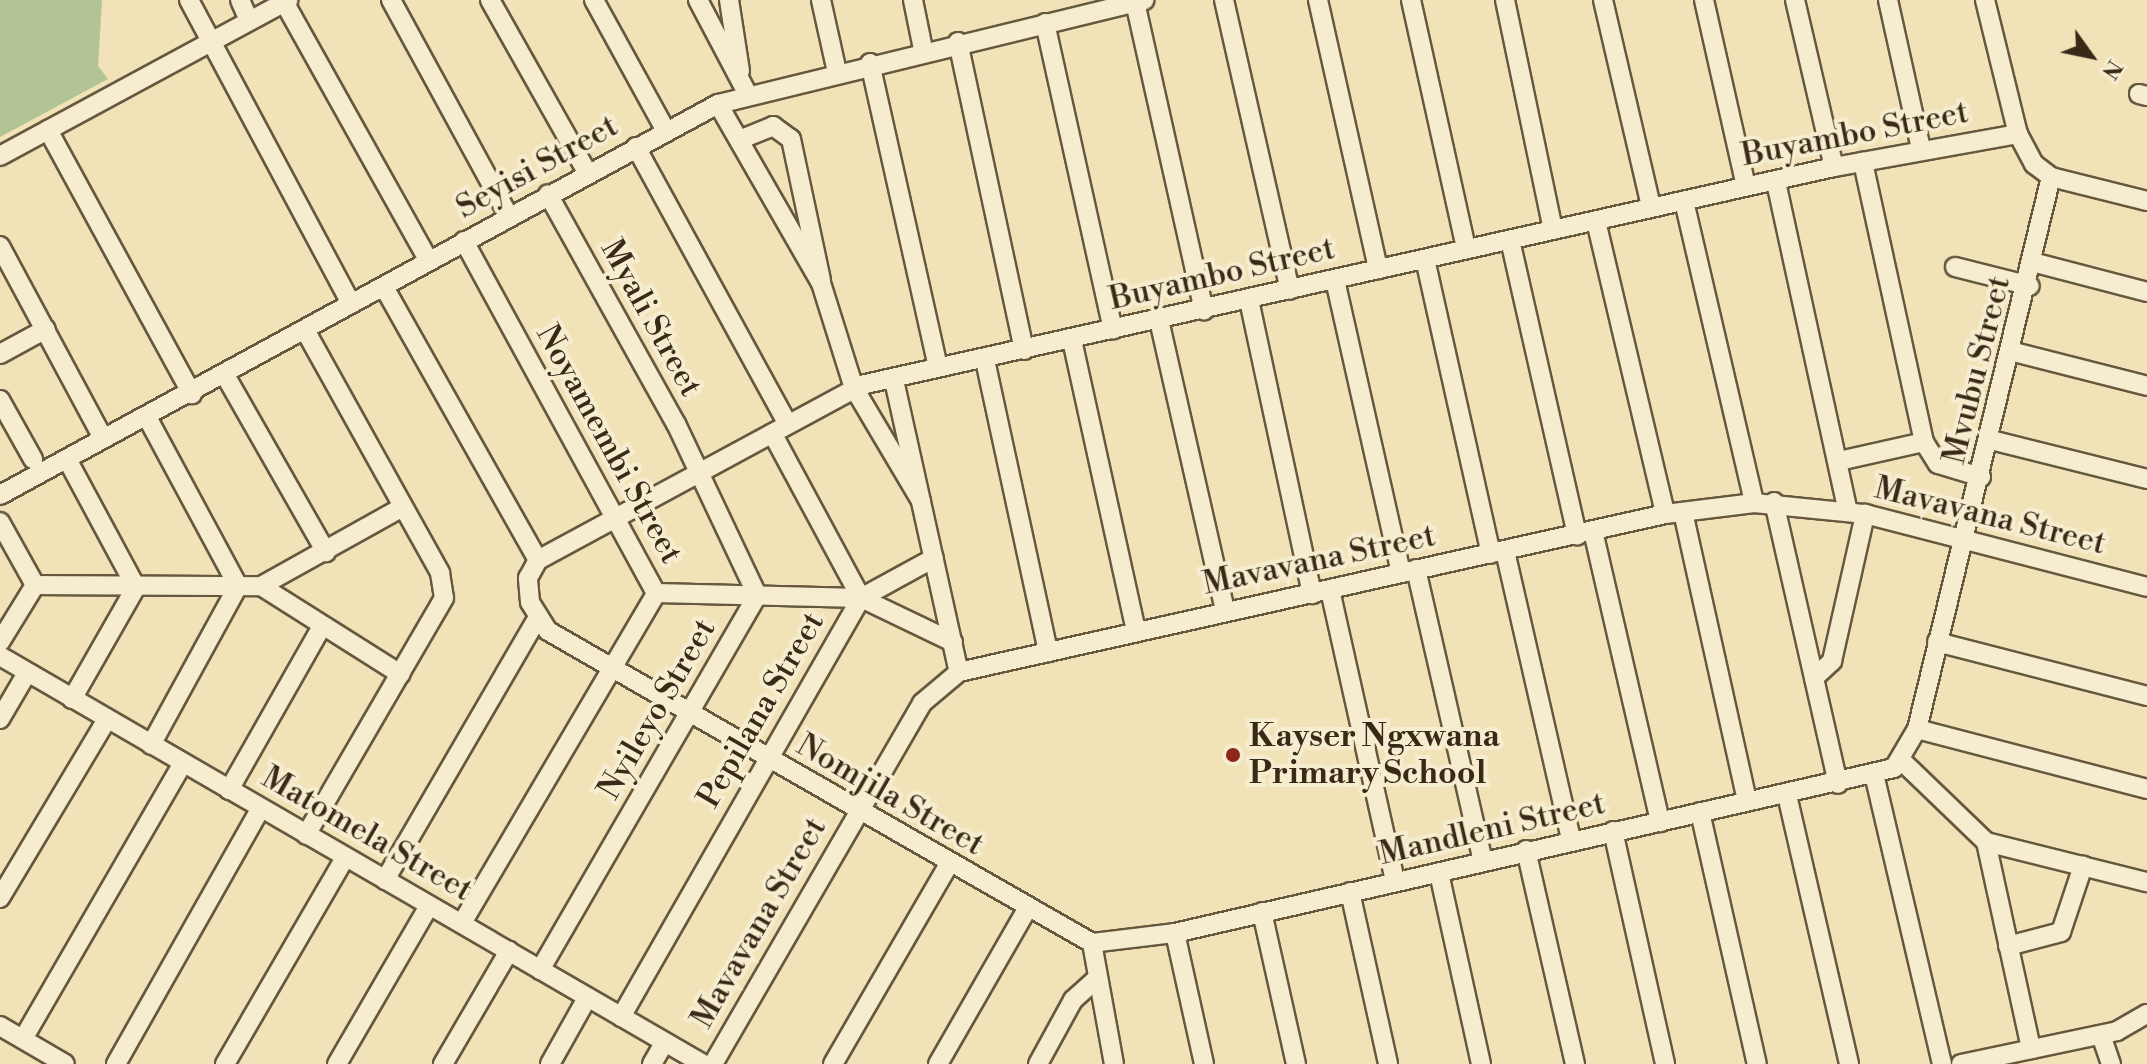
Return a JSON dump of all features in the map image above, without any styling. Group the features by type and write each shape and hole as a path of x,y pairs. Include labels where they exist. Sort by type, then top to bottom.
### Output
{"street":[{"path":"189,0 207,42 351,304"},
{"path":"240,0 249,20"},
{"path":"391,0 509,216"},
{"path":"490,0 587,172"},
{"path":"594,0 666,131"},
{"path":"698,0 743,86"},
{"path":"729,0 743,86"},
{"path":"821,0 837,72"},
{"path":"913,0 923,49"},
{"path":"1224,0 1290,290"},
{"path":"1318,0 1378,269"},
{"path":"1411,0 1466,249"},
{"path":"1505,0 1553,229"},
{"path":"1603,0 1651,207"},
{"path":"1704,0 1746,186"},
{"path":"1795,0 1834,167"},
{"path":"1888,0 1921,149"},
{"path":"1985,0 2018,134 2034,164 2051,177 2147,201"},
{"path":"0,156 285,1 429,261"},
{"path":"1140,1 1204,310"},
{"name":"Seyisi Street","path":"0,495 103,438 192,394 587,172 718,104 743,86 837,72 923,49 1045,23 1079,7 1140,1"},
{"path":"1045,23 1113,330"},
{"path":"958,42 1024,350"},
{"path":"870,63 938,368"},
{"path":"718,104 821,283"},
{"path":"739,140 773,126 791,139 821,283 854,388 921,501"},
{"path":"48,130 192,394"},
{"name":"Buyambo Street","path":"538,560 612,516 854,388 1746,186 1921,149 2018,134"},
{"name":"Pepilana Street","path":"621,1017 766,759 861,598 779,428 636,147"},
{"path":"1863,162 1924,442 1938,464 1981,477"},
{"name":"Mvubu Street","path":"1903,762 1917,729 2014,352 2036,263 2051,177"},
{"path":"1776,182 1839,461 1857,513 1832,661 1814,678"},
{"name":"Myali Street","path":"548,194 696,474"},
{"path":"1684,201 1754,503"},
{"path":"1596,221 1747,801"},
{"path":"1510,240 1660,822"},
{"name":"Noyamembi Street","path":"462,923 656,593 464,241"},
{"path":"0,246 103,438"},
{"path":"1425,259 1571,840"},
{"path":"2036,263 2147,292"},
{"path":"1955,267 2030,286"},
{"path":"1335,280 1483,861"},
{"path":"384,287 538,560 528,589 537,619 385,880"},
{"path":"1249,300 1395,881"},
{"path":"1159,320 1225,611"},
{"path":"0,354 46,329"},
{"path":"305,330 440,573 444,598 306,835"},
{"path":"1072,340 1136,632"},
{"path":"2014,352 2147,386"},
{"path":"985,360 1048,652"},
{"path":"225,375 326,552"},
{"path":"894,380 959,672"},
{"path":"0,400 33,459"},
{"path":"147,417 238,586"},
{"path":"1991,440 2147,479"},
{"path":"1839,461 1924,442"},
{"path":"67,459 136,587"},
{"path":"696,474 757,595"},
{"path":"1774,502 1838,784"},
{"name":"Mavavana Street","path":"713,1064 856,812 922,703 959,672 1674,513 1754,503 1774,502 1857,513 2147,587"},
{"path":"31,590 261,586 403,507"},
{"path":"0,522 31,590"},
{"path":"861,598 934,558"},
{"path":"151,745 238,586"},
{"path":"261,586 400,674"},
{"path":"72,699 136,587"},
{"path":"0,642 31,590"},
{"path":"656,593 861,598 953,642"},
{"name":"Nyileyo Street","path":"540,970 691,714 757,595"},
{"name":"Nomjila Street","path":"537,619 612,668 856,812 1092,943"},
{"path":"229,790 322,626"},
{"path":"1937,642 2147,696"},
{"name":"Matomela Street","path":"0,656 703,1064"},
{"path":"0,719 27,673"},
{"path":"0,898 107,719"},
{"path":"1917,729 2147,789"},
{"path":"1903,762 1986,842 2147,882"},
{"name":"Mandleni Street","path":"1092,943 1175,933 1526,850 1838,784 1903,762"},
{"path":"23,1039 183,763"},
{"path":"1874,774 1942,1064"},
{"path":"1787,795 1849,1064"},
{"path":"116,1064 261,808"},
{"path":"1700,812 1757,1064"},
{"path":"1613,831 1665,1064"},
{"path":"1986,842 2008,946 2040,1047 2054,1064"},
{"path":"1526,850 1575,1064"},
{"path":"225,1064 345,858"},
{"path":"833,1064 949,864"},
{"path":"2008,946 2061,932 2083,866"},
{"path":"1439,873 1481,1064"},
{"path":"1350,892 1388,1064"},
{"path":"337,1064 429,906"},
{"path":"938,1064 1027,909"},
{"path":"1262,912 1296,1064"},
{"path":"1175,933 1204,1064"},
{"path":"1092,943 1096,979 1114,1064"},
{"path":"443,1064 509,951"},
{"path":"1038,1064 1078,992 1096,979"},
{"path":"550,1064 587,998"},
{"path":"1961,1064 1996,1060 2040,1047 2101,1035 2147,1014"},
{"path":"0,1026 65,1064"},
{"path":"2101,1035 2111,1064"},
{"path":"652,1064 664,1043"}],"green space":[{"path":"0,0 102,0 98,66 108,79 0,137"}],"place":[{"name":"Kayser Ngxwana Primary School","path":"1233,755"}]}
